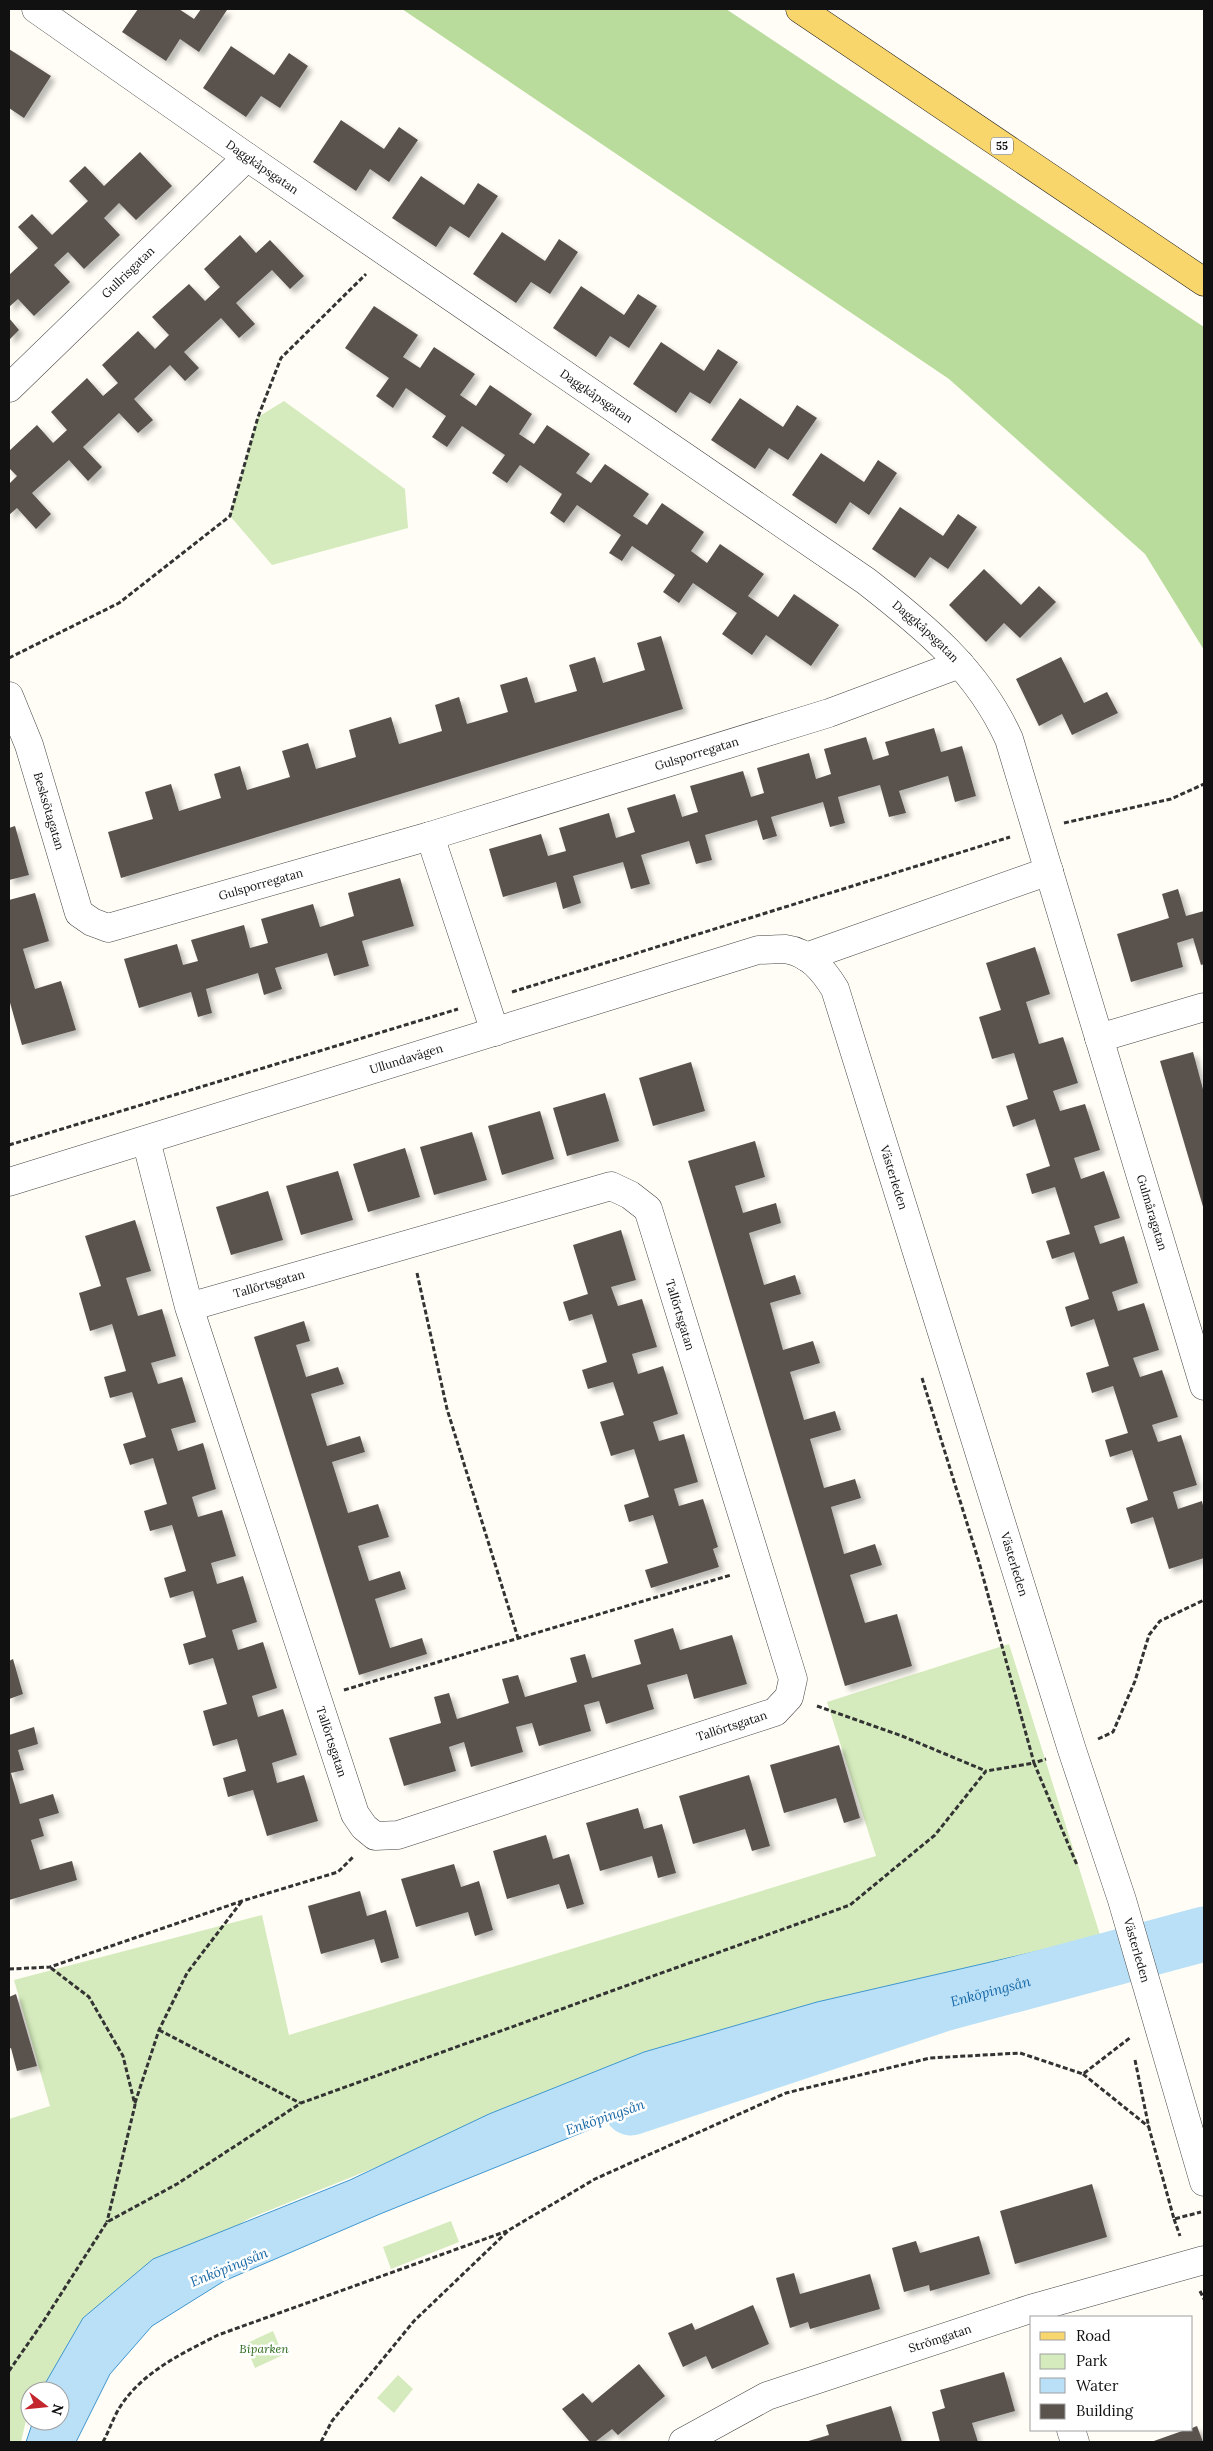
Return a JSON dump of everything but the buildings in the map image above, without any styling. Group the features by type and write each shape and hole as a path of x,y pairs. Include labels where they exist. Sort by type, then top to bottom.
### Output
{"main road":[{"name":"55","path":"800,9 1204,282"}],"street":[{"name":"Daggkåpsgatan","path":"36,9 247,157 866,581 926,630 960,664 996,711 1009,740 1049,871"},
{"name":"Gullrisgatan","path":"9,388 247,157"},
{"name":"Gulsporregatan","path":"92,922 108,928 430,836 829,713 960,664"},
{"name":"Besksötagatan","path":"9,696 29,745 79,913 92,922"},
{"path":"430,836 495,1032"},
{"path":"806,957 1049,871"},
{"name":"Gulmåragatan","path":"1049,871 1204,1386"},
{"name":"Ullundavägen","path":"9,1182 758,950 784,949 806,957"},
{"name":"Västerleden","path":"806,957 824,970 835,989 1072,1750 1122,1900 1204,2182"},
{"path":"1099,1038 1204,1007"},
{"name":"Tallörtsgatan","path":"146,1140 189,1307 355,1814 364,1827 376,1836 398,1835 774,1712 789,1698 793,1679 648,1209 630,1195 611,1186 189,1307"},
{"name":"Strömgatan","path":"683,2442 767,2396 1204,2260"}],"path":[{"path":"9,658 119,603 230,516 258,417 281,358 387,253"},
{"path":"9,1145 1037,829 1171,799 1204,784"},
{"path":"410,1244 448,1409 518,1638"},
{"path":"920,1368 979,1562 1034,1763 1080,1873"},
{"path":"317,1698 758,1568"},
{"path":"789,1698 844,1714 986,1770 1034,1763 1072,1750 1113,1732 1135,1681 1150,1635 1160,1620 1204,1600"},
{"path":"107,2222 177,2184 301,2103 850,1905 935,1835 986,1770"},
{"path":"9,1969 50,1967 242,1901 338,1872 376,1836"},
{"path":"9,2371 107,2222 135,2106 158,2030 187,1973 242,1901"},
{"path":"50,1967 89,1997 122,2056 135,2106"},
{"path":"158,2030 301,2103"},
{"path":"1083,2074 1131,2037 1133,2046"},
{"path":"103,2442 120,2407 145,2379 176,2357 218,2335 509,2230 595,2179 786,2093 930,2058 1020,2053 1083,2074 1149,2128"},
{"path":"1134,2055 1149,2128 1174,2219 1204,2211"},
{"path":"321,2442 332,2421 414,2321 509,2230"}],"green space":[{"path":"402,9 726,9 1204,327 1204,650 1145,554 949,379"},
{"path":"284,401 405,489 408,528 272,565 230,516 258,417"},
{"path":"1009,1644 1101,1938 755,2032 537,2102 248,2219 132,2292 49,2381 20,2381 20,2431 24,2431 21,2442 9,2442 9,2119 50,2106 14,1980 262,1915 289,2035 876,1856 827,1702"},
{"path":"451,2221 459,2242 391,2269 383,2247"},
{"name":"Biparken","path":"273,2331 283,2355 255,2368 245,2344"},
{"path":"398,2375 413,2389 394,2413 377,2398"}],"water":[{"path":"1086,1940 1097,1970 834,2031 380,2214 224,2281 152,2326 110,2374 76,2442 26,2442 30,2431 70,2431 70,2381 47,2381 83,2318 153,2259 350,2180 489,2114 644,2052 817,2002"}],"waterway":[{"name":"Enköpingsån","path":"631,2108 943,2004 1204,1934"}]}
